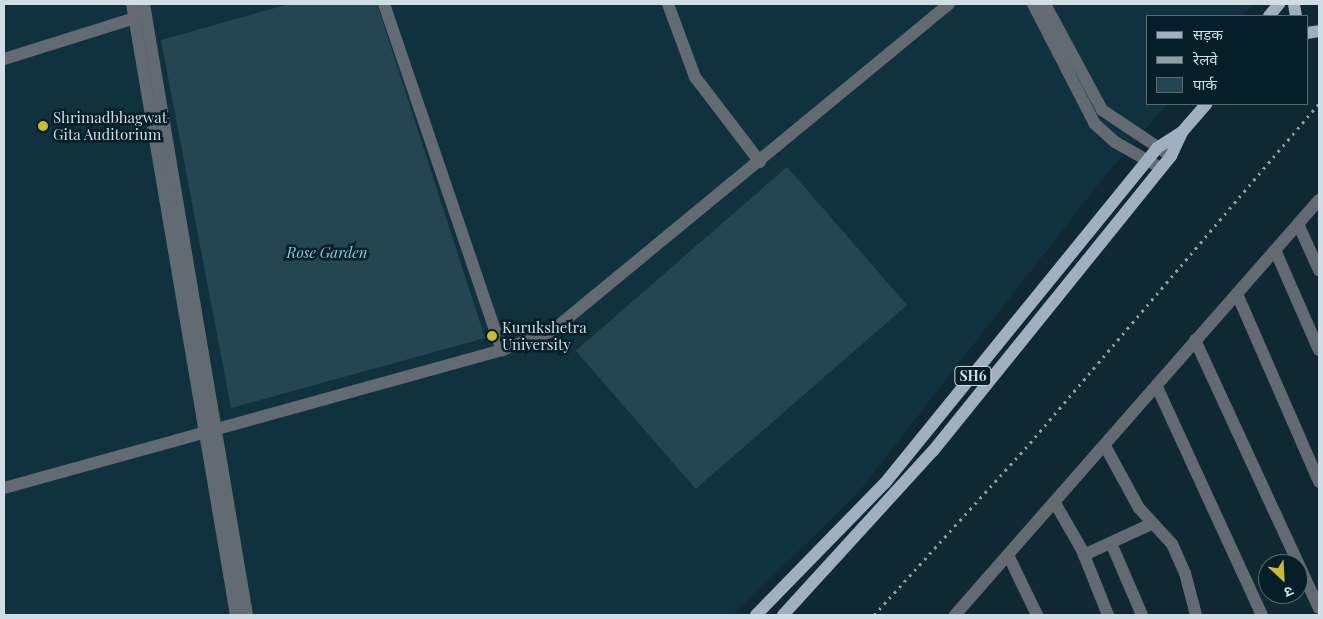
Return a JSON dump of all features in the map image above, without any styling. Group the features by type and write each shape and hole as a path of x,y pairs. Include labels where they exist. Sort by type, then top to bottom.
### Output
{"main road":[{"path":"1270,15 1279,4"},
{"name":"SH6","path":"783,615 883,511 1171,156 1182,132 1205,105"},
{"name":"SH6","path":"756,615 886,483 1157,148 1182,132"}],"street":[{"path":"132,4 142,12 218,428 247,615"},
{"path":"384,4 502,350"},
{"path":"668,4 695,77 760,162"},
{"path":"4,488 502,350 552,331 760,162 949,4"},
{"path":"1033,4 1095,124 1161,168"},
{"path":"1045,4 1102,110 1171,156"},
{"path":"4,59 142,12"},
{"path":"142,12 205,432 236,615"},
{"path":"961,613 1157,387 1195,340 1319,200"},
{"path":"1298,224 1319,270"},
{"path":"1275,250 1319,350"},
{"path":"1237,294 1319,482"},
{"path":"1195,340 1319,608"},
{"path":"1157,387 1262,615"},
{"path":"1105,446 1151,524 1167,538 1179,558 1196,615"},
{"path":"1055,503 1084,555 1108,615"},
{"path":"1084,555 1151,524"},
{"path":"1111,543 1142,615"},
{"path":"1009,557 1037,615"}],"shaded area":[{"name":"Kurukshetra University","path":"4,4 1253,4 1243,15 1146,15 1146,105 1166,105 1104,177 857,494 733,615 4,615"}],"green space":[{"name":"Rose Garden","path":"289,4 377,4 485,338 231,408 161,40"},
{"path":"787,167 907,305 696,489 576,351"}],"railway":[{"path":"874,615 1030,443 1319,103"}],"place":[{"name":"Shrimadbhagwat Gita Auditorium","path":"43,126"},
{"name":"Kurukshetra University","path":"492,336"}]}
